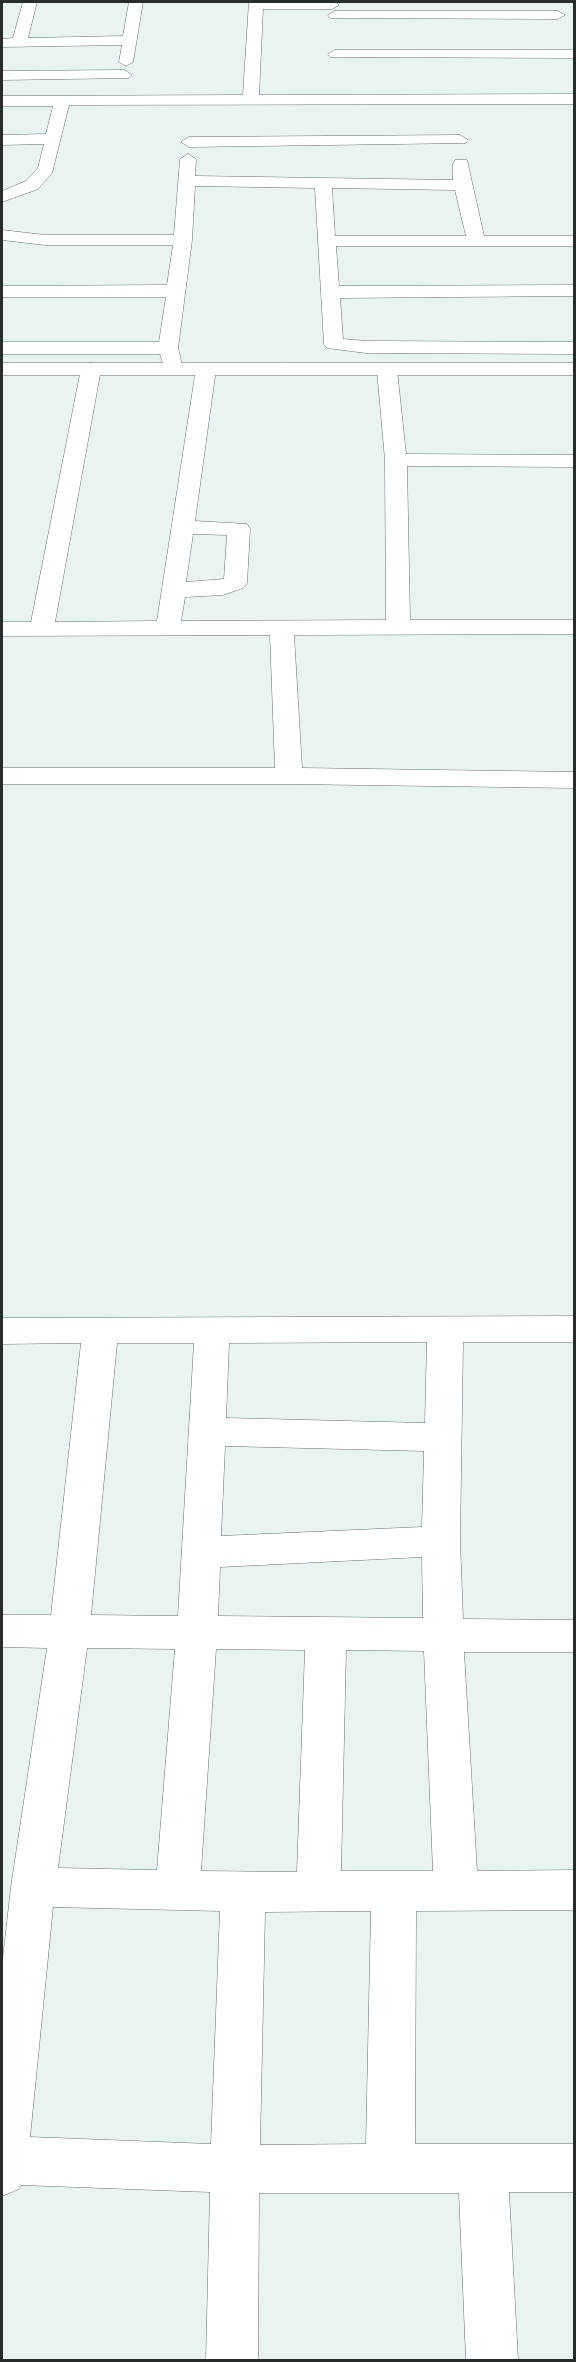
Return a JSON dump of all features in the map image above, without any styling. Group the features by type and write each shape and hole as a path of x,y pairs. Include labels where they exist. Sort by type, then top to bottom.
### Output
{"main road":[{"path":"19,43 30,2"},
{"path":"121,101 136,2"},
{"path":"251,100 256,3 333,7 560,19 573,56 335,60 333,7"},
{"path":"2,43 130,40"},
{"path":"2,76 124,75"},
{"path":"2,101 251,100 341,94 453,100 574,99"},
{"path":"173,369 168,348 174,291 183,240 193,100"},
{"path":"453,100 460,140 462,185 476,241"},
{"path":"2,197 36,182 46,170 62,101"},
{"path":"2,140 53,139"},
{"path":"189,142 460,140"},
{"path":"188,181 462,185"},
{"path":"2,182 36,182"},
{"path":"322,184 334,344 366,347 574,348"},
{"path":"2,235 45,240 183,240"},
{"path":"327,241 574,241"},
{"path":"2,291 174,291"},
{"path":"331,292 574,291"},
{"path":"366,347 378,370 396,459 398,629"},
{"path":"2,348 168,348"},
{"path":"2,369 574,369"},
{"path":"42,629 91,369"},
{"path":"168,629 206,369"},
{"path":"396,459 574,461"},
{"path":"174,590 223,588 235,584 239,529 183,527"},
{"path":"2,629 574,627"},
{"path":"282,629 289,776"},
{"path":"2,776 289,776 574,780"},
{"path":"2,1331 574,1329"},
{"path":"445,1330 441,1541 443,1635 456,1891"},
{"path":"177,1891 202,1552 212,1331"},
{"path":"100,1332 69,1632 9,2044 2,2166 483,2170 574,2168"},
{"path":"208,1432 442,1437"},
{"path":"202,1552 441,1541"},
{"path":"2,1631 574,1636"},
{"path":"318,1892 326,1634"},
{"path":"33,1887 243,1892 574,1890"},
{"path":"232,2361 243,1892"},
{"path":"390,2168 394,1892"},
{"path":"483,2170 492,2361"}]}
